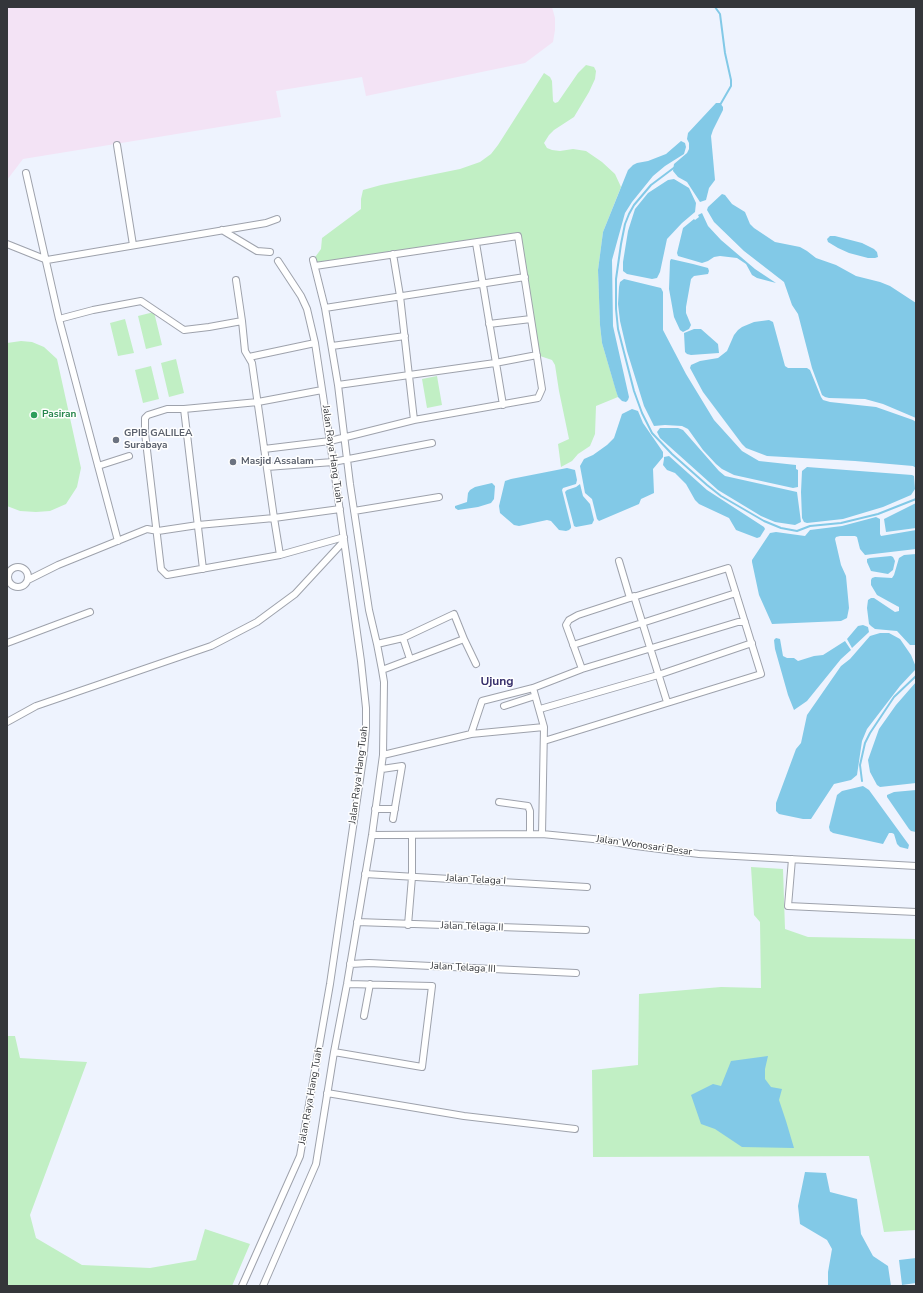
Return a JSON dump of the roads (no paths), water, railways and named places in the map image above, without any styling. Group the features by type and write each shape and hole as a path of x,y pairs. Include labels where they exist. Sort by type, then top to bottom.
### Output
{"street":[{"path":"117,145 133,245"},
{"path":"26,173 47,260 59,319 118,541"},
{"path":"7,244 47,260 266,223 277,219"},
{"path":"222,230 257,251 270,252"},
{"path":"264,448 330,441 414,420 538,398 542,389 518,236 393,254 400,296 414,420"},
{"path":"476,242 503,405"},
{"name":"Jalan Raya Hang Tuah","path":"263,1286 316,1164 372,835 383,755 384,682 378,644 369,610 332,346 325,308 314,263 393,254"},
{"name":"Jalan Raya Hang Tuah","path":"242,1286 300,1156 330,984 364,752 366,708 340,509 315,343 307,309 301,296 278,261"},
{"path":"325,308 525,277"},
{"path":"236,280 245,351 252,363 280,555"},
{"path":"59,319 93,310 141,301 184,330 242,321"},
{"path":"489,324 531,319"},
{"path":"332,346 405,336"},
{"path":"249,357 315,343"},
{"path":"338,385 495,363 537,355"},
{"path":"322,390 258,402 184,410 167,410 148,415 145,418 145,433 158,531 161,569 167,575 280,555 344,539"},
{"path":"184,410 203,569"},
{"path":"267,467 333,462 432,443"},
{"path":"98,466 129,456"},
{"path":"354,511 438,497"},
{"path":"28,580 28,573 23,568 16,567 11,570 8,576 11,584 18,587 24,585 28,580 58,565 147,529 158,531 340,509"},
{"path":"7,722 36,706 211,646 257,622 295,594 344,539"},
{"path":"619,561 643,623 667,702"},
{"path":"544,740 761,674 728,568 632,597 578,615 570,620 566,625 582,669"},
{"path":"7,591 11,584"},
{"path":"573,645 736,593"},
{"path":"7,643 90,612"},
{"path":"378,644 403,638 454,614 476,664"},
{"path":"471,734 482,701 533,688 582,669 738,622 745,622"},
{"path":"403,638 410,659"},
{"path":"382,670 464,639"},
{"path":"540,709 658,675 752,643"},
{"path":"533,688 544,727 542,834"},
{"path":"504,706 535,696"},
{"path":"383,755 471,734 544,727"},
{"path":"382,769 402,766 393,819"},
{"path":"499,802 528,806 530,811 530,834"},
{"path":"376,809 395,809"},
{"name":"Jalan Wonosari Besar","path":"372,835 542,834 603,840 699,854 916,866"},
{"path":"408,925 412,877 412,835"},
{"path":"792,859 789,906 916,912"},
{"name":"Jalan Telaga I","path":"365,874 587,886"},
{"name":"Jalan Telaga II","path":"357,922 408,925 586,930"},
{"name":"Jalan Telaga III","path":"350,964 576,973"},
{"path":"334,1052 422,1067 432,986 347,984"},
{"path":"364,1016 370,984"},
{"path":"327,1093 464,1116 575,1129"}],"water":[{"path":"716,103 720,103 723,110 711,136 715,180 709,188 706,200 700,202 687,182 678,177 673,171 674,164 687,153 689,149 687,139 688,133"},
{"path":"681,141 685,143 686,147 684,154 665,166 653,176 625,213 612,260 613,326 629,397 626,402 622,401 618,397 602,343 598,270 603,232 628,170 637,163 648,161 666,154"},
{"path":"674,179 689,188 696,203 695,212 667,239 660,272 657,278 652,279 627,274 623,271 623,262 628,231 635,209 648,193 668,180"},
{"path":"722,194 725,195 732,204 745,212 750,224 754,228 775,242 800,247 816,258 836,265 856,276 890,286 916,303 916,418 883,404 865,399 829,398 822,395 812,368 798,314 792,305 784,282 744,251 714,222 707,210 708,207"},
{"path":"702,213 708,226 721,240 755,269 776,283 757,278 752,275 746,264 737,258 720,256 714,257 702,263 678,256 677,253 683,228 699,217 698,215"},
{"path":"830,236 862,243 874,249 877,252 878,257 868,258 849,253 828,242 827,239"},
{"path":"671,259 708,268 709,271 708,274 694,276 691,279 686,313 691,325 689,329 683,332 680,330 674,317 669,289"},
{"path":"624,279 661,288 663,292 663,330 686,374 714,420 742,451 759,461 796,465 796,469 798,470 798,487 793,488 734,475 716,464 703,450 688,429 682,426 654,426 644,406 627,351 620,321 618,304 619,287 620,282"},
{"path":"769,320 773,322 785,366 788,368 807,368 810,370 823,400 876,407 916,422 916,468 913,466 855,461 767,456 746,448 742,444 703,392 690,368 691,365 700,361 718,358 727,351 734,335 742,327 754,322"},
{"path":"694,329 701,329 718,344 719,353 687,354 685,352 684,333"},
{"path":"632,409 638,411 643,423 663,452 663,457 653,469 654,493 641,499 639,504 599,521 597,519 592,499 585,493 580,466 584,459 593,455 614,438 622,414"},
{"path":"660,428 678,428 683,430 725,476 797,492 801,522 795,525 775,522 761,516 718,490 660,438 657,432"},
{"path":"669,456 707,490 764,527 765,529 760,537 757,538 736,530 729,518 699,504 686,484 675,473 667,470 663,465 664,457"},
{"path":"807,467 912,475 914,476 915,489 911,495 883,507 843,519 807,523 804,522 802,518 801,492 802,471"},
{"path":"567,468 575,470 577,480 576,484 563,488 562,490 571,526 569,530 559,530 551,521 547,520 519,526 514,525 500,513 499,506 505,481"},
{"path":"492,483 495,486 494,499 491,503 478,507 458,510 455,508 455,506 467,502 468,493 470,490 475,487"},
{"path":"580,484 583,496 590,504 594,520 592,524 576,527 574,526 565,492"},
{"path":"916,503 916,528 886,532 884,519"},
{"path":"876,517 880,519 881,536 916,530 916,549 865,555 860,549 857,537 836,537 835,539 841,565 846,576 849,608 847,618 841,621 772,624 759,595 752,562 770,533 776,532 805,536 810,530 842,526"},
{"path":"916,554 916,645 910,645 897,631 875,629 871,626 869,624 867,608 868,600 874,598 895,612 899,611 899,607 877,595 871,585 871,580 875,577 892,578 899,558 904,555"},
{"path":"891,556 895,561 893,570 888,574 871,571 867,559"},
{"path":"863,625 868,627 869,632 852,648 847,639 858,626"},
{"path":"880,633 889,633 900,639 911,655 916,667 867,729 862,741 857,775 851,780 834,784 811,819 803,819 779,814 776,811 776,803 796,749 801,743 807,715 841,666 850,659 870,636"},
{"path":"776,638 780,639 783,656 787,658 794,658 798,661 823,655 845,641 851,650 841,659 807,701 794,710 788,695 775,649 774,640"},
{"path":"916,682 916,783 880,787 877,785 870,772 868,760 879,729 896,705"},
{"path":"863,786 869,790 909,845 908,849 900,847 897,844 894,834 892,833 889,833 883,844 833,833 830,831 829,827 837,795 842,791"},
{"path":"916,790 916,832 909,829 887,795 894,792"},
{"path":"768,1056 765,1069 765,1079 771,1087 782,1089 779,1100 794,1148 742,1147 715,1129 701,1124 691,1095 713,1084 721,1086 731,1061"},
{"path":"805,1172 826,1173 830,1192 857,1199 861,1234 873,1256 888,1266 891,1286 828,1286 828,1272 832,1249 827,1240 800,1224 798,1206"},
{"path":"916,1258 916,1283 902,1285 899,1260"}],"waterway":[{"path":"715,7 720,14 725,53 731,80 731,86 720,105"},
{"path":"675,167 651,185 634,205 629,214 625,224 616,279 618,329 634,391 642,413 652,433 672,454 721,496 764,521 781,528 797,531 810,526 841,523 878,514 916,499"},
{"path":"862,781 860,765 865,743 870,733 894,697 916,676"}],"place":[{"name":"Pasiran","path":"34,415"},
{"name":"GPIB GALILEA Surabaya","path":"116,440"},
{"name":"Masjid Assalam","path":"233,462"}],"district":[{"name":"Ujung","path":"497,682"}]}
